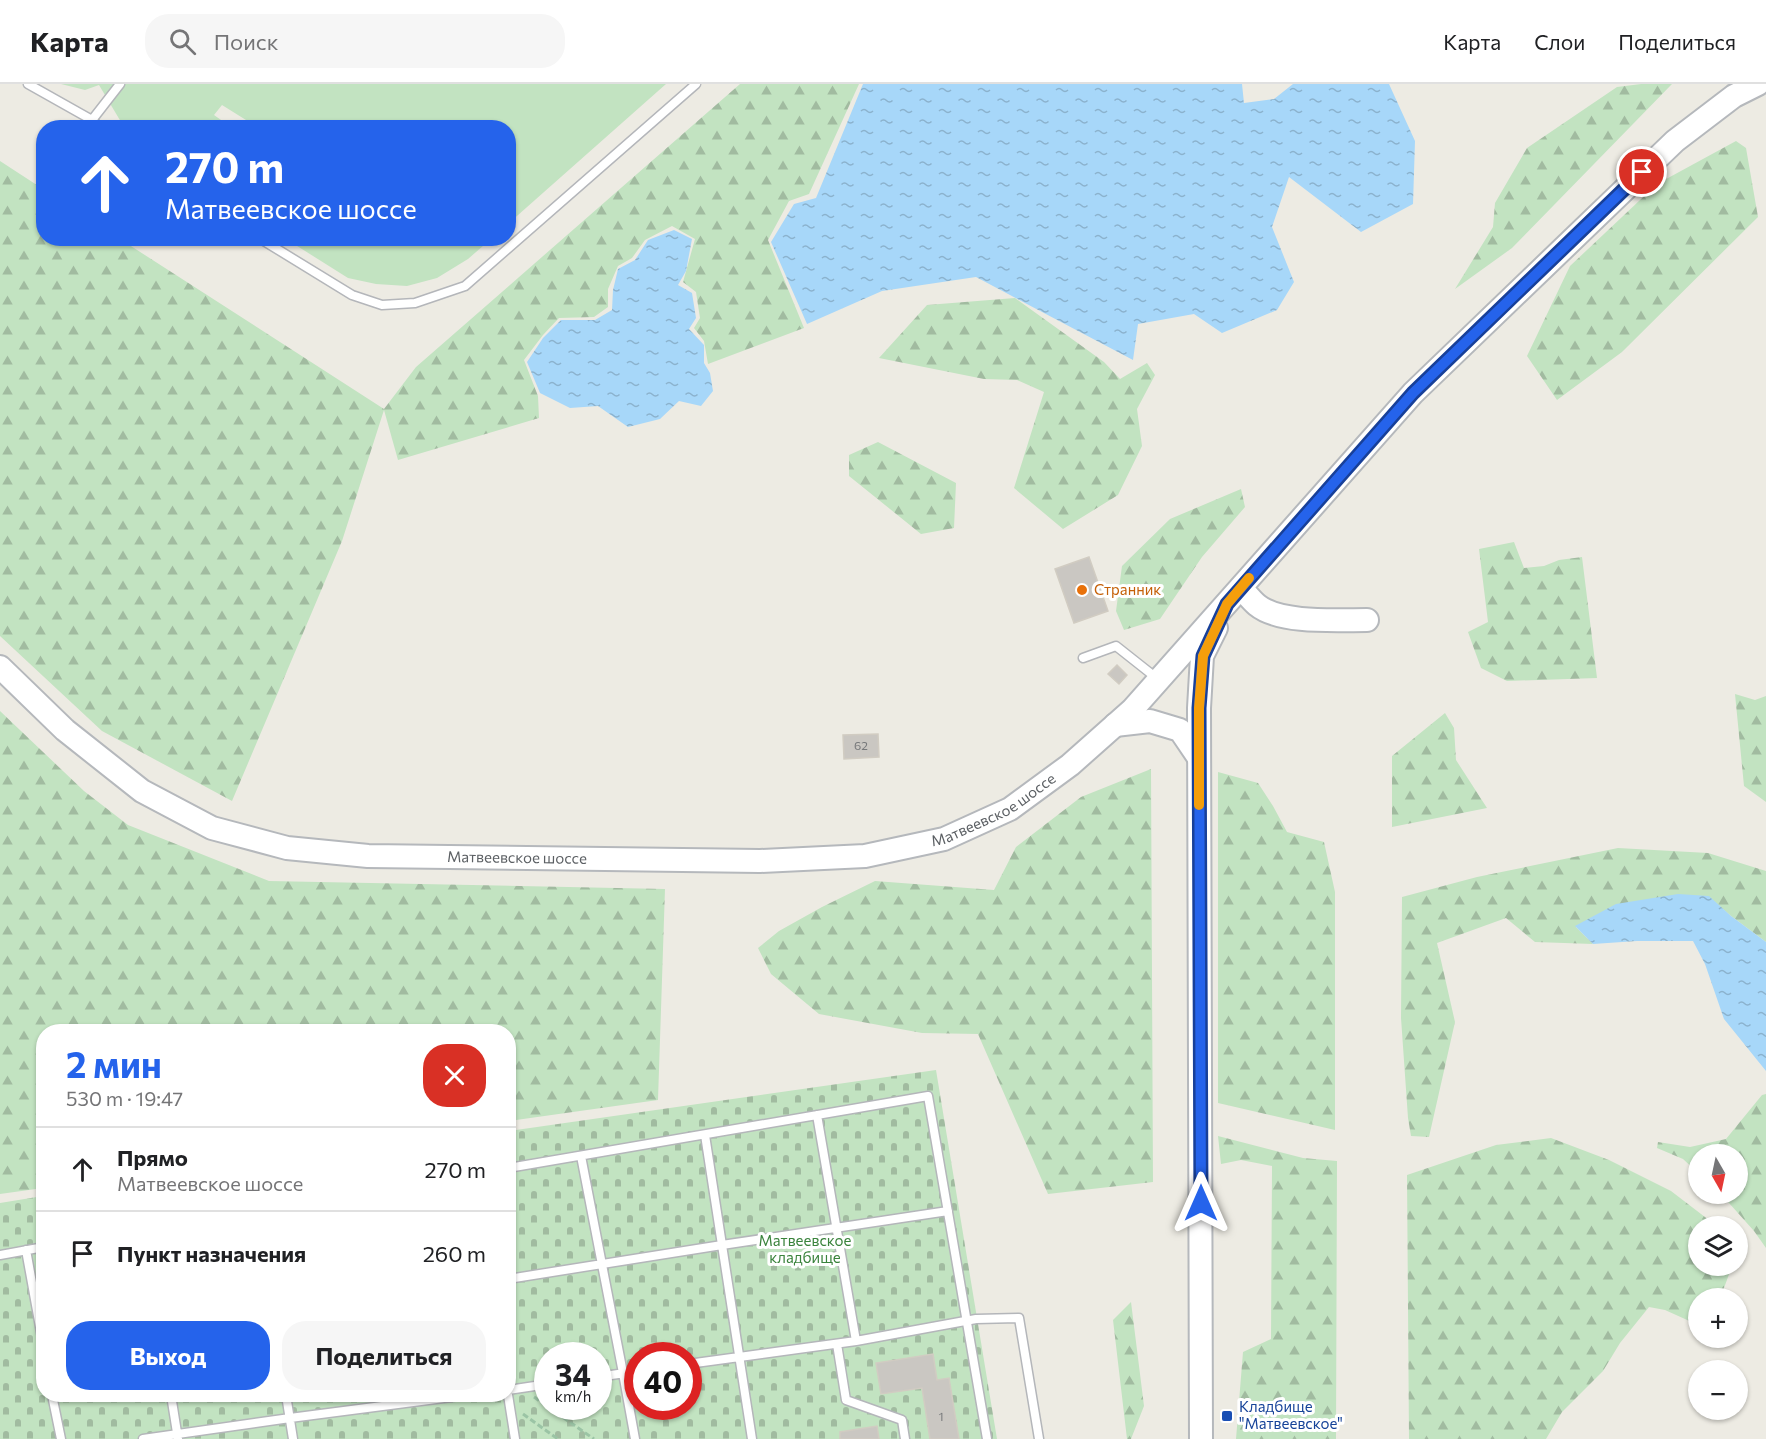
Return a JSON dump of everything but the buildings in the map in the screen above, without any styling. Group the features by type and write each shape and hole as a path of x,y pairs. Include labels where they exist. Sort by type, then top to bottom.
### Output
{"main road":[{"name":"Матвеевское шоссе","path":"0,667 65,730 142,791 212,828 287,848 368,856 760,861 865,856 944,839 1011,809 1070,765 1132,710 1413,393 1675,141 1734,96 1758,84"},
{"path":"1202,1439 1199,708 1203,656 1234,596 1276,615 1313,620 1366,620"},
{"path":"1115,725 1150,721 1180,730 1199,758"}],"lane":[{"path":"28,84 92,120 120,84"},
{"path":"516,241 696,84"},
{"path":"273,246 352,295 382,305 416,303 465,286 511,246"},
{"path":"1083,658 1116,646 1159,680"},
{"path":"516,1167 928,1096 987,1439"},
{"path":"817,1115 856,1341"},
{"path":"705,1135 752,1439"},
{"path":"581,1156 635,1439"},
{"path":"516,1278 948,1211"},
{"path":"0,1255 36,1248"},
{"path":"26,1250 36,1305"},
{"path":"702,1362 837,1344 976,1319 1019,1318 1040,1439"},
{"path":"837,1344 846,1400 902,1420 905,1439"},
{"path":"612,1375 623,1373"},
{"path":"516,1389 534,1386"},
{"path":"53,1402 60,1439"},
{"path":"172,1402 178,1437"},
{"path":"287,1402 293,1439"},
{"path":"143,1439 178,1437 383,1402"},
{"path":"509,1402 515,1439"}],"path":[{"path":"510,1405 558,1439"},
{"path":"567,1420 594,1439"}],"green space":[{"path":"61,84 666,84 516,217 516,120 246,120 222,105 214,115 221,120 120,120 99,85 85,90"},
{"path":"740,84 859,84 809,194 789,201 768,240 804,328 708,364 704,341 694,328 700,318 696,292 683,282 695,239 672,226 645,240 632,258 618,266 608,289 608,307 594,317 559,318 524,360 538,396 539,418 398,460 384,410 342,541 232,801 102,731 0,636 0,161 36,184 36,246 131,246 384,409 416,367"},
{"path":"1672,84 1512,248 1455,289 1493,227 1495,203 1527,148 1617,87"},
{"path":"1736,141 1746,148 1758,217 1622,352 1557,400 1527,356 1570,266 1657,184"},
{"path":"297,246 483,246 468,259 437,278 407,286 376,284 348,278"},
{"path":"1015,298 1104,362 1120,379 1147,363 1155,375 1137,409 1142,446 1118,495 1063,529 1014,488 1044,392 1017,380 984,379 879,358 927,305"},
{"path":"878,442 956,483 954,528 921,534 849,476 849,455"},
{"path":"1241,489 1245,507 1202,557 1160,619 1124,630 1116,611 1122,566 1170,519"},
{"path":"1514,542 1524,568 1582,557 1597,678 1507,681 1481,668 1468,632 1488,622 1479,549"},
{"path":"1735,694 1755,700 1766,696 1766,802 1744,786"},
{"path":"0,711 84,791 128,825 269,881 665,889 658,1100 516,1120 516,1024 36,1024 36,1189 0,1194"},
{"path":"1445,713 1454,728 1456,760 1487,808 1392,827 1392,756"},
{"path":"1151,769 1153,1182 1048,1194 978,1034 922,1033 819,1014 771,974 758,948 779,931 875,881 994,890 1016,847 1081,797"},
{"path":"1218,772 1258,783 1287,832 1324,842 1335,892 1335,1130 1218,1103"},
{"path":"1618,848 1708,853 1766,871 1766,942 1709,897 1576,927 1593,944 1535,942 1506,918 1437,943 1455,1022 1429,1137 1411,1136 1401,1018 1402,897 1477,877"},
{"name":"Матвеевское кладбище","path":"936,1070 997,1439 0,1439 0,1203 36,1197 36,1402 516,1402 516,1130"},
{"path":"1766,1094 1766,1248 1748,1224 1748,1216 1741,1216 1730,1204 1748,1204 1748,1144 1704,1144 1726,1139 1762,1095"},
{"path":"1218,1136 1303,1158 1337,1161 1336,1439 1236,1439 1243,1352 1271,1339 1272,1166 1241,1160 1221,1164"},
{"path":"1551,1138 1609,1160 1671,1191 1704,1216 1688,1216 1688,1276 1728,1276 1724,1288 1688,1288 1688,1320 1665,1310 1649,1307 1620,1343 1603,1371 1562,1412 1546,1439 1409,1439 1407,1175 1496,1145"},
{"path":"1658,1142 1688,1147 1688,1164 1683,1159 1657,1148"},
{"path":"1131,1302 1144,1406 1131,1439 1127,1439 1113,1320"}],"water":[{"path":"863,84 1242,84 1244,103 1274,99 1293,84 1389,84 1415,141 1413,204 1361,232 1289,177 1272,227 1294,282 1277,310 1222,333 1194,314 1138,324 1133,360 976,277 882,291 807,324 771,242 794,204 816,198"},
{"path":"674,230 692,239 686,271 678,285 692,293 696,318 689,329 704,345 704,363 710,373 713,391 701,406 679,401 660,419 628,427 598,406 570,408 540,393 527,362 543,338 561,320 595,320 612,310 613,290 618,269 635,260 648,240"},
{"path":"1678,894 1709,896 1766,942 1766,1071 1724,1019 1705,964 1693,941 1593,944 1575,926 1616,904"}],"slow traffic":[{"path":"1199,805 1199,708 1203,656 1227,604 1249,578"}],"place":[{"name":"Странник","path":"1082,590"},
{"name":"Кладбище \"Матвеевское\"","path":"1227,1416"}],"route":[{"path":"1201,1203 1199,708 1203,656 1227,604 1413,393 1642,172"}]}
